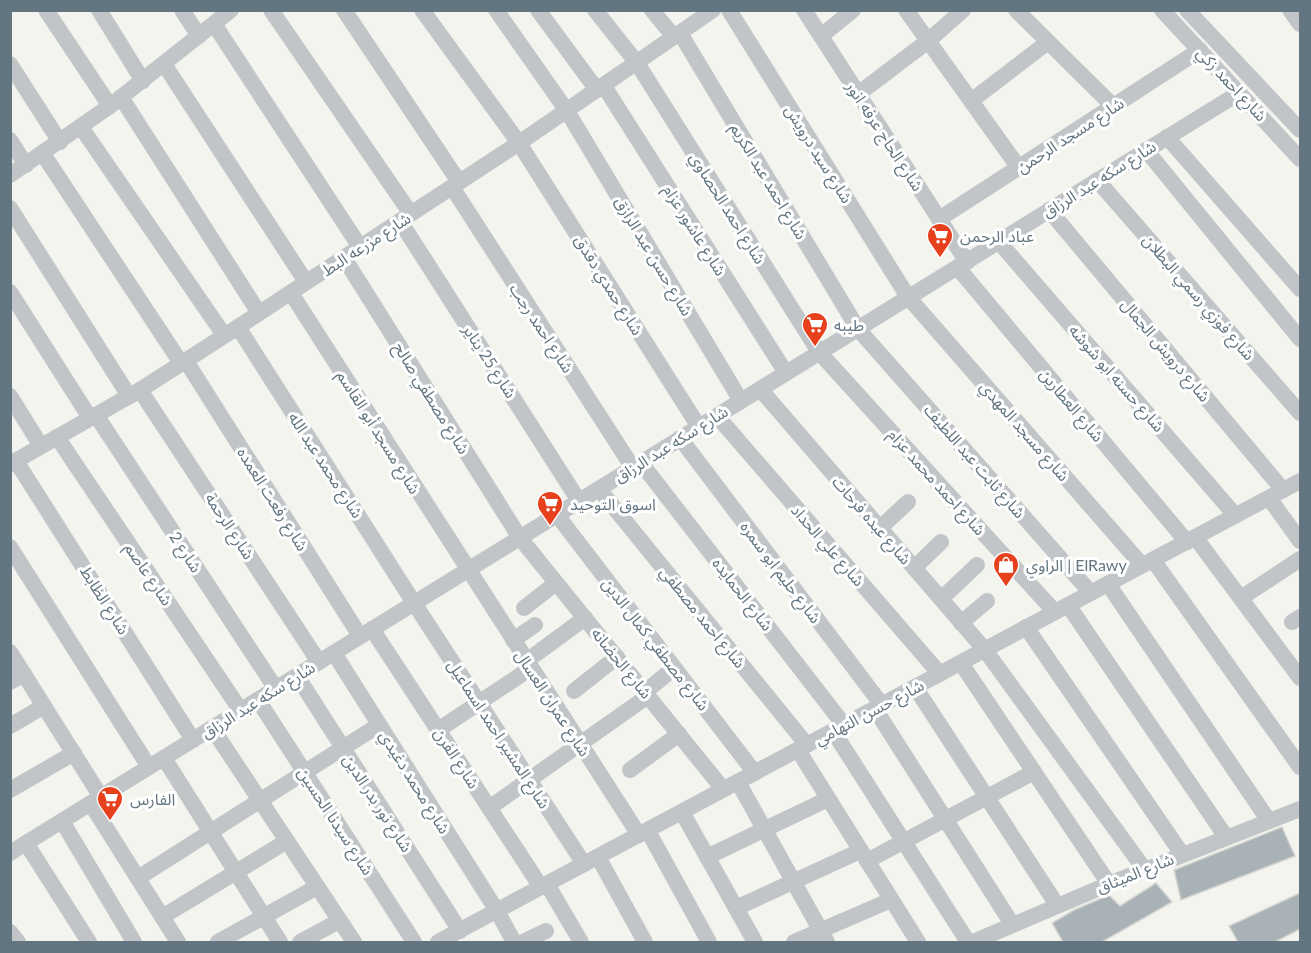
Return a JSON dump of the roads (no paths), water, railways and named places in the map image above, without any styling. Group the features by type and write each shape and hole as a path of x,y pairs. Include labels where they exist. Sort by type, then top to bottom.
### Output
{"street":[{"path":"46,10 115,102 259,313"},
{"path":"99,10 143,81"},
{"path":"182,10 200,36"},
{"path":"10,175 115,102 231,10"},
{"name":"شارع 25 يناير","path":"271,10 406,218 579,501"},
{"name":"شارع احمد رجب","path":"344,10 637,465"},
{"name":"شارع حمدي دقدق","path":"422,10 519,143 699,427"},
{"name":"شارع حسن عبد الرازق","path":"496,10 567,111 741,401"},
{"name":"شارع عاشور عزام","path":"538,10 601,88 786,374"},
{"name":"شارع احمد الحصاوي","path":"595,10 637,63 819,352"},
{"name":"شارع احمد عبد الكريم","path":"652,10 677,35 858,329"},
{"name":"شارع مزرعه البط","path":"13,462 135,393 291,293 567,111 713,10"},
{"name":"شارع سيد درويش","path":"729,10 908,297"},
{"name":"شارع الحاج عرفه انور","path":"804,10 939,219 962,265"},
{"path":"820,36 853,10"},
{"path":"906,10 1019,168"},
{"path":"858,94 928,41 963,10"},
{"name":"شارع احمد زكي","path":"1161,10 1300,159"},
{"path":"1290,10 1300,24"},
{"path":"1024,13 1048,42 1114,107"},
{"name":"شارع احمد زكي","path":"1197,14 1300,130"},
{"path":"214,24 360,247"},
{"path":"971,101 1048,42"},
{"name":"شارع مسجد الرحمن","path":"939,219 1200,50"},
{"path":"10,64 60,142"},
{"path":"164,64 306,282"},
{"name":"شارع سكه عبد الرزاق","path":"10,853 1239,93"},
{"name":"شارع محمد عبد الله","path":"81,127 231,331 414,603"},
{"path":"1167,137 1300,289"},
{"path":"10,140 26,165"},
{"path":"1146,150 1300,339"},
{"name":"شارع رفعت العمده","path":"43,154 366,633"},
{"name":"شارع فوزي رسمي البطلان","path":"1097,180 1300,413"},
{"name":"شارع الرحمة","path":"10,208 319,662"},
{"name":"شارع درويش الجمال","path":"1049,210 1276,494 1300,541"},
{"name":"شارع حسنه ابو شوشه","path":"999,242 1235,515"},
{"name":"شارع مصطفي صالح","path":"344,258 520,538"},
{"name":"شارع العطارين","path":"962,265 1241,598 1300,678"},
{"name":"شارع 2","path":"10,292 276,688"},
{"name":"شارع مسجد أبو القاسم","path":"291,293 468,571"},
{"name":"شارع مسجد المهدي","path":"908,297 1148,563 1300,767"},
{"name":"شارع ثابت عبد اللطيف","path":"858,329 1091,593"},
{"name":"شارع احمد محمد عزام","path":"819,352 1062,609 1226,837"},
{"name":"شارع عبده فرحات","path":"760,389 985,650 1145,870"},
{"path":"10,396 41,446"},
{"name":"شارع علي الحداد","path":"717,416 940,674"},
{"name":"شارع عاصم","path":"57,437 241,711"},
{"name":"شارع حليم ابو سمره","path":"680,438 879,707 945,820 1012,924"},
{"name":"شارع الظابط","path":"13,462 193,740"},
{"name":"شارع الحمايده","path":"637,465 838,728 903,842 968,942"},
{"name":"شارع حسن التهامي","path":"438,942 1300,481"},
{"name":"شارع احمد مصطفي","path":"599,489 802,747 828,799 918,942"},
{"path":"880,528 908,502"},
{"name":"شارع مصطفي كمال الدين","path":"557,515 755,773"},
{"name":"شارع الحضانه","path":"520,538 679,734 731,785 764,830 824,937"},
{"path":"914,568 941,542"},
{"path":"10,547 149,767"},
{"path":"1241,598 1300,559"},
{"path":"941,599 977,565"},
{"name":"شارع عمران العسال","path":"468,571 513,640 534,661 580,745 643,833 709,942"},
{"path":"524,608 556,583"},
{"path":"1108,584 1269,821"},
{"path":"962,623 987,601"},
{"name":"شارع المشير احمد اسماعيل","path":"414,603 529,780 591,860 645,942"},
{"path":"438,730 479,703 585,618"},
{"path":"513,640 535,625"},
{"path":"1026,627 1182,854"},
{"name":"شارع الفرن","path":"366,633 438,730 581,942"},
{"path":"10,652 17,678 44,706 74,753 96,800 138,878 178,942"},
{"name":"شارع محمد دغيدي","path":"334,653 497,911 514,942"},
{"path":"574,691 617,657"},
{"path":"961,663 1109,884"},
{"path":"489,808 580,745 647,694 674,668"},
{"name":"شارع نور بدر الدين","path":"297,676 460,931"},
{"path":"915,687 1057,905"},
{"name":"شارع سيدنا الحسين","path":"258,700 414,942"},
{"path":"10,726 44,706"},
{"path":"138,878 379,724"},
{"path":"212,728 354,942"},
{"path":"630,770 679,734"},
{"path":"10,790 74,753"},
{"path":"164,758 280,942"},
{"path":"736,908 793,882 903,842 1034,772"},
{"path":"707,857 828,799"},
{"name":"شارع الميثاق","path":"973,942 1182,854 1300,809"},
{"path":"682,812 755,942"},
{"path":"62,821 134,942"},
{"path":"162,917 287,841"},
{"path":"26,843 89,942"},
{"path":"218,942 317,887"},
{"path":"794,942 824,937 891,900"},
{"path":"300,942 339,921"},
{"path":"523,942 546,931"},
{"path":"10,932 18,942"}],"place":[{"name":"عباد الرحمن","path":"940,259"},
{"name":"طيبه","path":"815,348"},
{"name":"اسوق التوحيد","path":"550,527"},
{"name":"الراوي | ElRawy","path":"1006,588"},
{"name":"الفارس","path":"110,822"}]}
